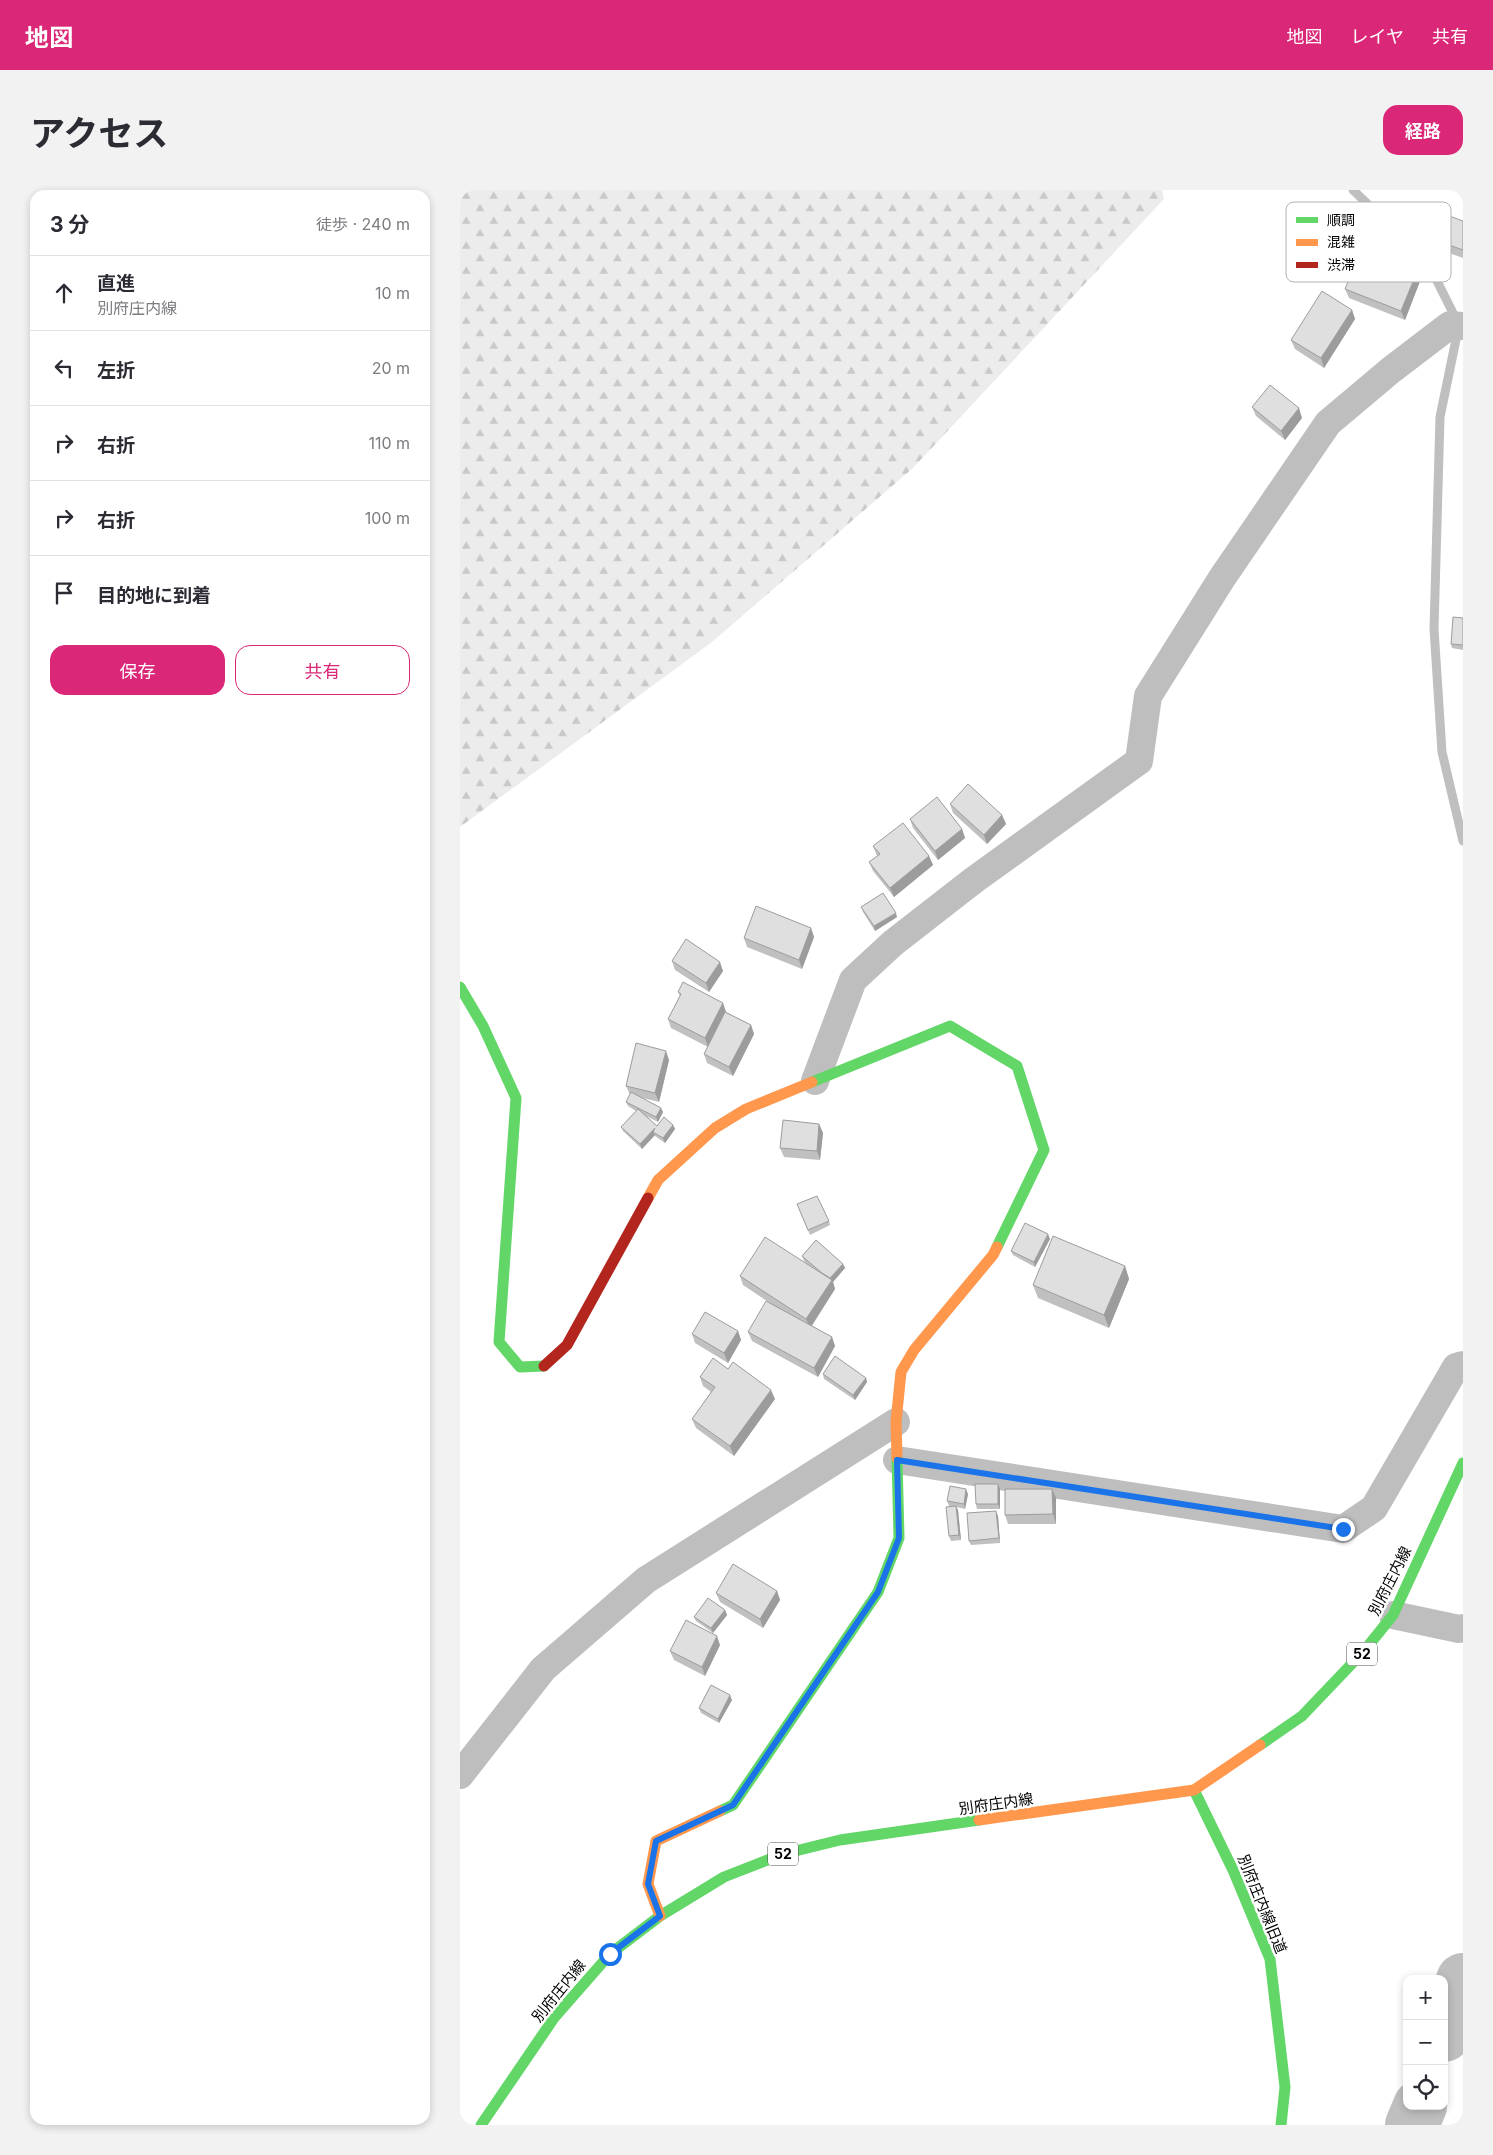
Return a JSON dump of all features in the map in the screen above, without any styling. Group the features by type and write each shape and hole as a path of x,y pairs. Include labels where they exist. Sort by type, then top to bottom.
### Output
{"street":[{"path":"815,1081 853,980 893,943 974,880 1140,761 1148,696 1222,578 1328,423 1450,325 1463,326"},
{"path":"460,986 483,1026 516,1098 499,1342 520,1367 543,1366 567,1345 658,1180 715,1128 746,1109 950,1026 1017,1066 1044,1150 994,1256 914,1350 901,1372 896,1422 899,1538 878,1592 733,1805 656,1841 648,1884 660,1916"},
{"path":"897,1460 1343,1529 1374,1508 1456,1367 1463,1365"},
{"path":"460,1775 543,1669 646,1580 896,1422"},
{"name":"別府庄内線","path":"481,2125 554,2018 610,1954 660,1916 724,1877 783,1854 840,1840 1194,1790 1302,1716 1364,1651 1393,1615 1463,1463"},
{"path":"1393,1615 1459,1629 1463,1628"},
{"name":"別府庄内線旧道","path":"1194,1790 1233,1870 1270,1959 1285,2087 1281,2125"}],"green space":[{"path":"460,190 1162,190 1164,199 913,468 712,642 460,827"}],"building":[{"path":"1451,217 1463,221 1463,250 1451,246"},
{"path":"1348,282 1413,282 1401,311 1345,289"},
{"path":"1322,291 1352,310 1321,358 1291,340"},
{"path":"1270,385 1299,408 1281,431 1252,407"},
{"path":"1453,617 1463,618 1463,645 1451,644"},
{"path":"968,784 1002,815 984,835 950,804"},
{"path":"937,797 962,829 935,851 910,819"},
{"path":"903,823 929,856 890,888 869,862 880,854 873,846"},
{"path":"883,893 896,913 874,926 861,907"},
{"path":"756,906 811,928 799,960 744,938"},
{"path":"686,939 720,962 706,983 672,961"},
{"path":"683,982 723,1003 705,1038 668,1019 681,994 678,992"},
{"path":"725,1012 751,1025 729,1067 704,1054"},
{"path":"636,1043 666,1051 655,1093 626,1086"},
{"path":"631,1092 661,1108 656,1117 626,1102"},
{"path":"638,1109 657,1126 664,1117 673,1125 663,1138 653,1132 655,1128 640,1144 621,1127"},
{"path":"783,1120 819,1124 817,1151 780,1148"},
{"path":"817,1196 829,1221 808,1230 797,1204"},
{"path":"1025,1223 1048,1234 1034,1262 1011,1251"},
{"path":"1053,1236 1125,1266 1104,1315 1033,1285"},
{"path":"765,1237 832,1280 806,1319 740,1276"},
{"path":"816,1240 843,1264 830,1278 802,1256"},
{"path":"766,1301 832,1337 814,1368 748,1332"},
{"path":"705,1312 738,1331 724,1353 692,1334"},
{"path":"835,1356 866,1378 853,1395 823,1374"},
{"path":"713,1358 728,1369 733,1362 771,1390 730,1446 692,1419 715,1387 700,1377"},
{"path":"975,1484 998,1484 998,1504 976,1504"},
{"path":"950,1486 966,1489 964,1504 947,1501"},
{"path":"1005,1489 1052,1489 1053,1514 1005,1515"},
{"path":"956,1506 959,1535 949,1536 946,1507"},
{"path":"996,1511 999,1538 969,1541 967,1513"},
{"path":"733,1564 777,1591 760,1619 716,1593"},
{"path":"708,1598 725,1610 711,1628 694,1617"},
{"path":"686,1620 717,1636 702,1667 670,1651"},
{"path":"711,1685 730,1695 718,1719 699,1708"}],"waterway":[{"path":"1353,190 1366,202"},
{"path":"1438,282 1459,325 1440,417 1434,629 1442,752 1463,841"},
{"path":"1448,2023 1463,1980"},
{"path":"1412,2125 1418,2110"}],"traffic: fast":[{"path":"460,987 483,1026 516,1098 499,1342 520,1367 544,1366"},
{"path":"812,1082 950,1026 1017,1066 1044,1150 997,1247"},
{"path":"720,1811 733,1805 878,1592 899,1538 897,1458"},
{"path":"1260,1745 1302,1716 1364,1651 1393,1615 1463,1463"},
{"path":"1194,1790 1233,1870 1270,1959 1285,2087 1281,2125"},
{"path":"481,2125 554,2018 610,1954 660,1916 724,1877 783,1854 840,1840 979,1820"}],"traffic: slow":[{"path":"648,1198 658,1180 715,1128 746,1109 812,1082"},
{"path":"897,1458 896,1422 901,1372 914,1350 993,1255 997,1247"},
{"path":"979,1820 1194,1790 1260,1745"},
{"path":"660,1916 648,1884 656,1841 720,1811"}],"traffic: jam":[{"path":"544,1366 567,1345 648,1198"}],"route":[{"path":"610,1954 660,1916 648,1884 656,1841 733,1805 878,1592 899,1538 897,1460 1343,1529"}]}
